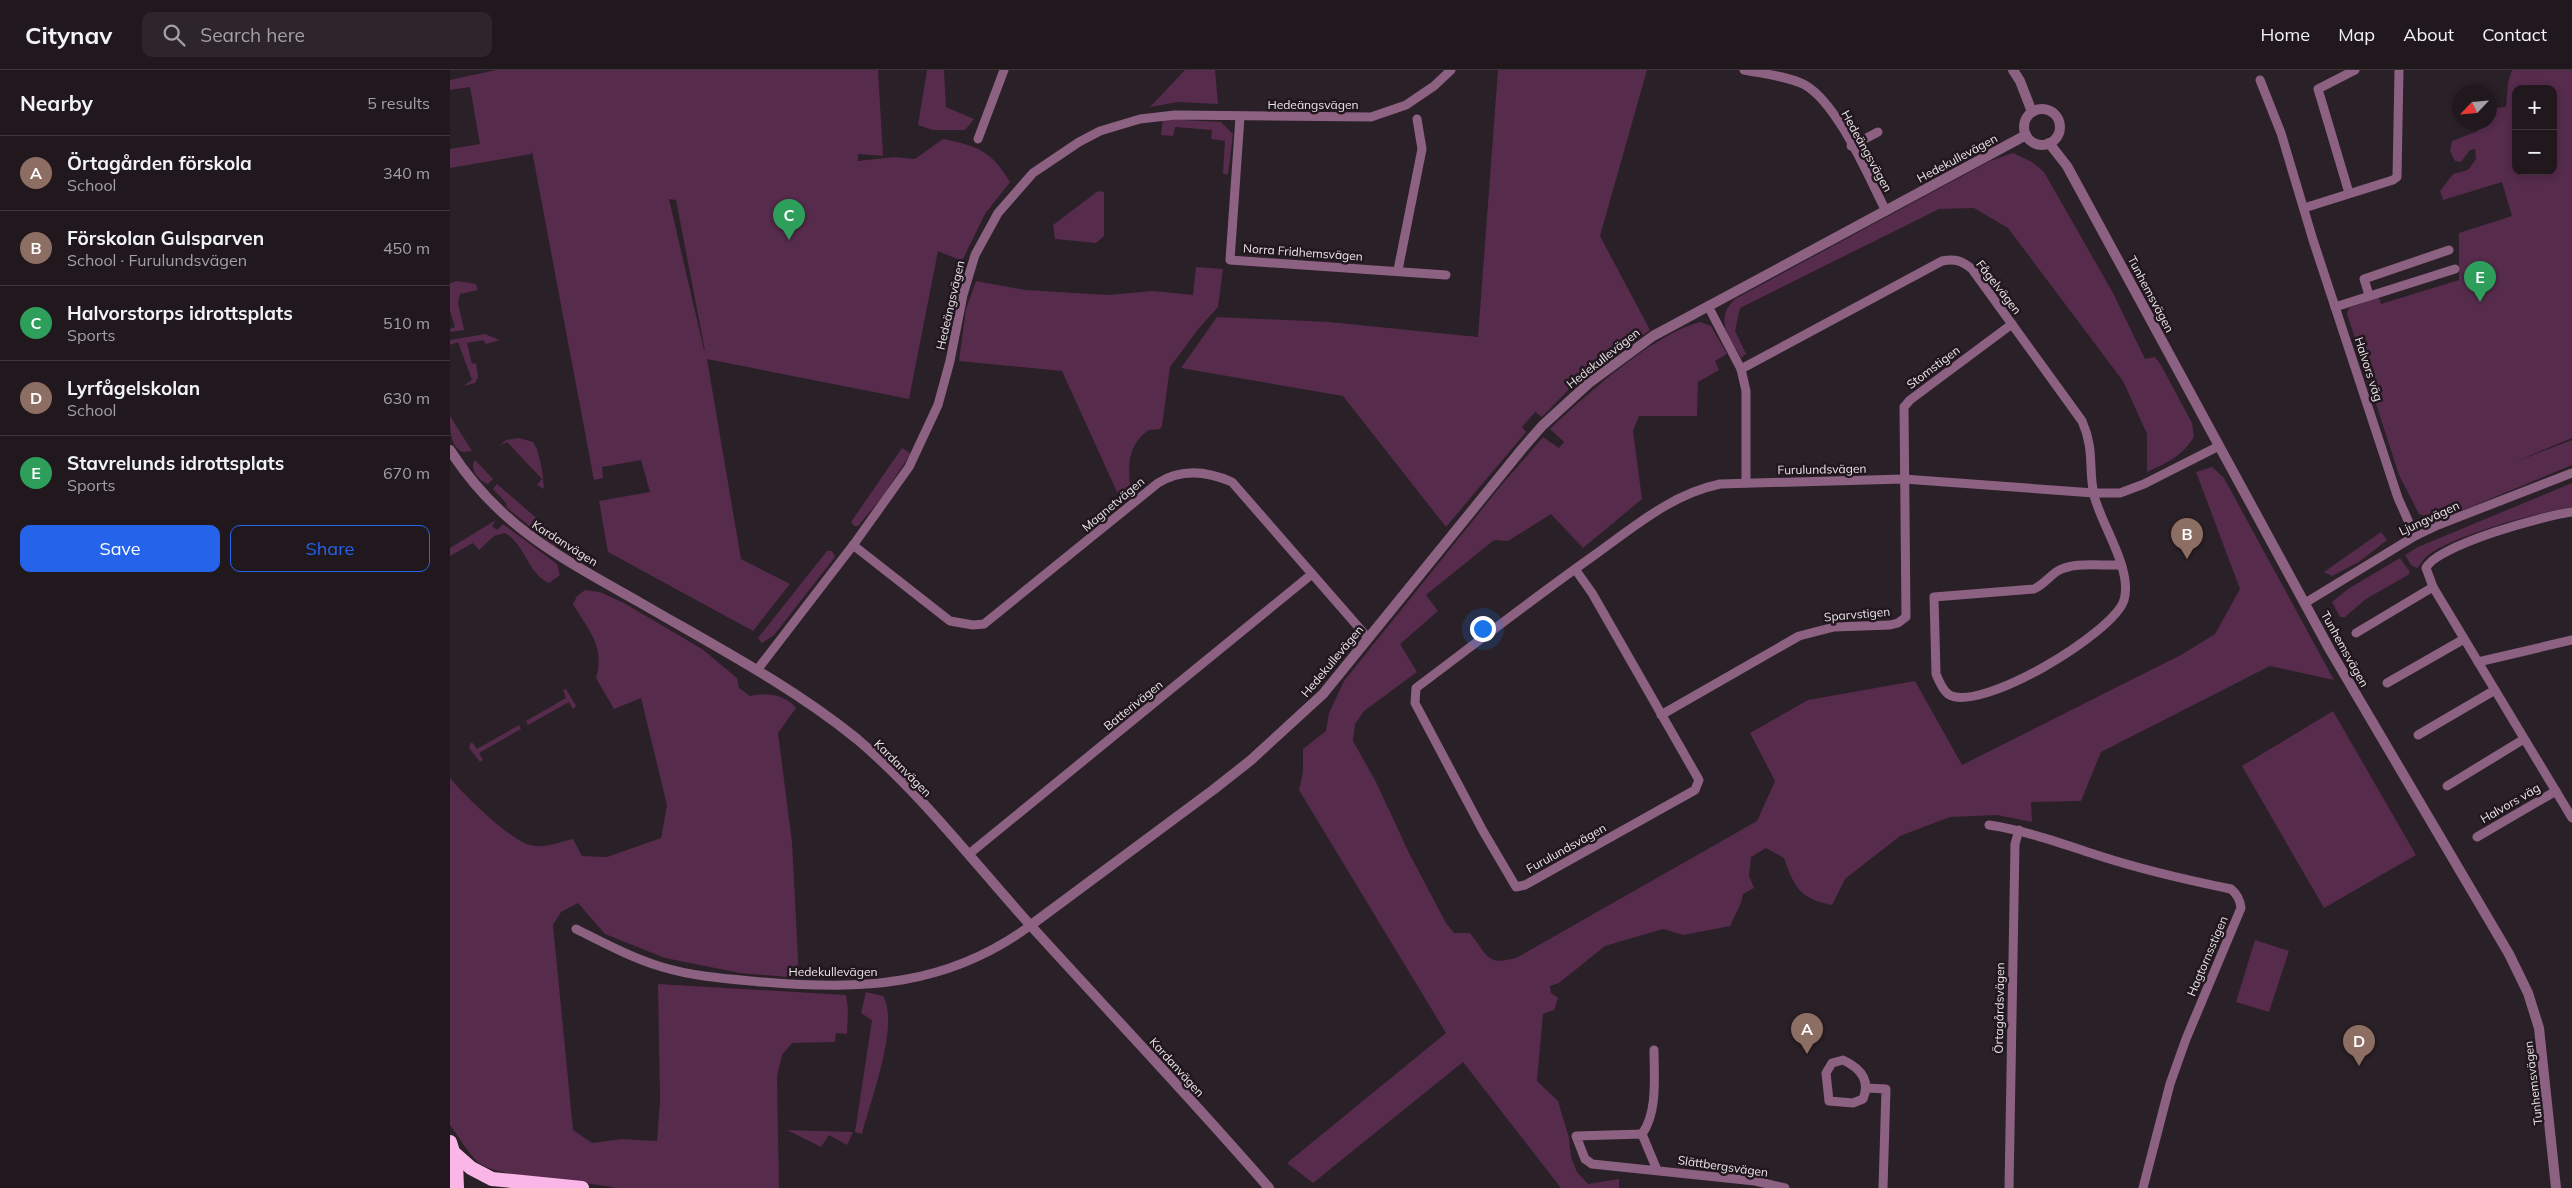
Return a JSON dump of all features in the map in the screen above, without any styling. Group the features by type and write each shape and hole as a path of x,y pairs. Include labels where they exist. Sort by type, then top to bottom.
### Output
{"highway":[{"path":"452,1147 458,1171 457,1188"},
{"path":"452,1147 471,1168 492,1179 582,1188"}],"street":[{"path":"978,139 1004,70"},
{"name":"Hedeängsvägen","path":"757,670 853,545 909,467 938,405 950,361 961,303 975,255 984,235 1014,193 1032,173 1056,156 1100,131 1155,116 1371,116 1406,105 1434,86 1451,70"},
{"name":"Hedeängsvägen","path":"1744,70 1804,85 1828,106 1852,146 1886,211"},
{"path":"2013,70 2020,81 2032,112"},
{"path":"2349,193 2318,89 2355,70"},
{"path":"2304,208 2393,180 2396,176 2398,70"},
{"name":"Halvors väg","path":"2260,80 2281,133 2335,307 2398,498 2415,536"},
{"path":"2048,111 2056,118 2058,132 2049,143 2036,144 2026,136 2025,123 2032,112 2048,111"},
{"name":"Norra Fridhemsvägen","path":"1240,117 1230,260 1398,270 1446,275"},
{"path":"1398,270 1422,149 1417,119"},
{"path":"1852,146 1878,132"},
{"name":"Hedekullevägen","path":"576,929 624,952 665,968 733,979 798,985 868,985 903,981 948,969 989,951 1031,925 1251,760 1323,694 1542,426 1589,383 1653,336 2026,136"},
{"name":"Tunhemsvägen","path":"2049,143 2067,166 2330,650 2504,946 2528,993 2539,1028 2556,1188"},
{"path":"2370,295 2364,279 2449,250"},
{"name":"Fågelvägen","path":"1741,369 1942,261 1951,259 1962,262 1972,269 2082,421 2089,437 2094,493"},
{"path":"2335,307 2455,269"},
{"path":"1708,306 1741,369 1746,391 1746,483"},
{"name":"Stomstigen","path":"1904,479 1904,407 1910,400 2012,324"},
{"name":"Furulundsvägen","path":"1575,569 1592,593 1699,780 1694,790 1520,888 1513,885 1414,703 1416,688 1575,569 1668,503 1697,489 1746,483 1904,479 2094,493 2120,493 2144,484 2219,446"},
{"name":"Kardanvägen","path":"450,450 466,474 494,505 537,542 757,670 827,715 860,742 969,854 1269,1188"},
{"name":"Magnetvägen","path":"853,545 950,621 973,625 984,624 1158,483 1180,473 1201,473 1232,482 1368,638"},
{"name":"Ljungvägen","path":"2306,603 2415,536 2438,525 2572,473"},
{"name":"Sparvstigen","path":"1662,715 1799,636 1834,627 1898,623 1906,617 1904,479"},
{"path":"2094,493 2120,565 2125,582 2124,600 2114,616 2096,633 2068,652 2018,680 1978,695 1962,698 1948,694 1941,686 1936,674 1934,597 2034,589 2068,566 2120,565"},
{"name":"Halvors väg","path":"2572,512 2556,514 2501,530 2447,551 2428,562 2426,568 2433,587 2572,818"},
{"name":"Batterivägen","path":"969,854 1312,574"},
{"path":"2356,632 2433,587"},
{"path":"2387,683 2464,639"},
{"path":"2478,662 2572,640"},
{"path":"2418,735 2495,690"},
{"path":"2447,786 2524,739"},
{"name":"Halvors väg","path":"2477,837 2556,791"},
{"name":"Hagtornsstigen","path":"1989,825 2019,830 2118,862 2185,880 2231,889 2236,893 2240,901 2241,908 2186,1039 2170,1084 2143,1188"},
{"name":"Örtagårdsvägen","path":"2009,1188 2015,844 2019,830"},
{"path":"1654,1050 1651,1112 1642,1134 1657,1170"},
{"path":"1843,1060 1855,1065 1864,1076 1867,1088 1863,1099 1853,1103 1829,1102 1826,1073 1832,1064 1843,1060"},
{"path":"1867,1088 1886,1089 1883,1188"},
{"name":"Slättbergsvägen","path":"1642,1134 1576,1136 1585,1159 1592,1164 1754,1181 1785,1188"}],"shaded area":[{"path":"496,70 878,70 883,156 858,154 858,161 894,157 915,159 943,139 965,144 982,151 996,163 1010,182 985,214 962,261 938,251 909,399 707,359 741,559 790,584 753,631 608,552 599,501 650,492 641,460 602,467 603,478 594,480 532,151 531,154 450,168 450,149 480,144 470,87 450,90 450,80","holes":["669,199 676,200 705,351"]},
{"path":"927,70 944,70 946,107 974,119 965,130 933,130 918,125"},
{"path":"1185,70 1215,70 1218,104 1178,102 1150,107"},
{"path":"1498,70 1647,70 1600,236 1650,330 1574,384 1542,417 1535,412 1522,427 1526,432 1446,527 1343,396 1181,368 1217,317 1329,322 1478,337"},
{"path":"2512,70 2572,70 2572,438 2512,463 2572,440 2572,465 2439,520 2419,514 2399,475 2347,314 2349,308 2379,297 2381,304 2459,280 2459,233 2512,216 2502,182 2443,200 2440,191 2453,174 2468,170 2476,159 2475,149 2470,150 2461,162 2455,161 2450,151 2452,141 2479,130 2497,130 2497,108 2506,107 2508,83"},
{"path":"1163,119 1221,122 1233,134 1228,174 1223,174 1225,141 1211,139 1212,130 1175,127 1173,136 1161,135"},
{"path":"2013,153 2032,162 2044,172 2113,293 2145,359 2155,357 2161,365 2192,423 2194,437 2189,444 2167,462 2147,472 2147,434 2123,381 2008,228 1974,208 1939,209 1740,308 1735,331 1746,354 1741,358 1728,335 1724,321 1725,314 1735,299 1990,161"},
{"path":"1098,191 1104,192 1104,236 1096,243 1055,239 1053,225"},
{"path":"1196,267 1223,269 1218,307 1200,327 1170,367 1162,426 1160,429 1149,430 1136,443 1132,451 1129,467 1131,494 1122,503 1062,371 959,361 966,309 976,281 1025,290 1108,295 1153,291 1193,295"},
{"path":"457,281 476,284 478,290 460,294 458,303 464,330 450,332 450,329 455,327 450,311 450,283"},
{"path":"1700,322 1711,326 1727,354 1715,361 1719,370 1698,382 1697,416 1639,416 1633,431 1642,499 1583,548 1551,514 1508,541 1494,540 1426,595 1438,611 1400,644 1417,672 1364,711 1355,724 1353,741 1376,782 1409,853 1446,923 1454,933 1470,933 1485,953 1494,960 1508,960 1518,957 1757,821 1775,781 1750,733 1808,700 1915,681 1962,765 2181,655 2215,634 2240,589 2196,472 2212,467 2224,478 2334,680 2270,666 2101,752 2081,801 2031,802 2032,822 1997,815 1950,817 1900,836 1845,879 1832,905 1805,895 1791,877 1784,858 1766,848 1751,857 1749,876 1754,888 1743,894 1741,903 1730,926 1683,935 1663,929 1605,946 1559,983 1550,986 1551,993 1558,998 1554,1010 1543,1014 1537,1081 1558,1101 1569,1138 1571,1157 1577,1172 1588,1184 1619,1179 1619,1188 1561,1188 1463,1062 1313,1183 1287,1163 1446,1033 1299,790 1303,772 1303,749 1326,731 1329,713 1344,681 1499,488 1543,437 1559,448 1564,442 1550,429 1620,368 1641,353 1661,339"},
{"path":"485,334 500,340 486,344 483,340 467,343 472,364 476,363 478,377 475,383 463,386 472,380 458,342 450,345 450,340"},
{"path":"450,416 472,451 462,452 455,445 451,432"},
{"path":"519,438 533,442 537,449 544,489 537,485 542,479 507,442 499,446 506,440"},
{"path":"902,448 910,453 909,456 883,496 858,526 854,526 851,522"},
{"path":"475,460 493,479 488,484 479,479 475,473 473,464"},
{"path":"2572,483 2572,507 2518,519 2475,533 2439,548 2427,556 2417,568 2411,565 2405,555 2418,547"},
{"path":"497,484 556,535 558,546 554,546 506,507 507,504 493,489"},
{"path":"496,520 492,526 497,530 503,524 557,564 560,575 549,583 542,578 531,566 518,544 505,533 494,536 479,550 473,543 450,556 450,548"},
{"path":"2381,532 2387,540 2359,562 2332,576 2324,572"},
{"path":"827,551 832,551 835,557 774,635 762,643 758,638"},
{"path":"2400,558 2410,572 2408,575 2366,599 2345,617 2340,617 2332,602 2348,589"},
{"path":"585,590 600,592 624,603 702,649 737,678 739,688 750,696 763,694 781,697 796,708 778,733 792,842 799,978 740,973 665,958 605,934 578,903 561,912 553,925 573,1130 592,1143 622,1139 657,1141 660,1100 658,984 846,995 848,1009 847,1034 836,1033 835,1042 792,1043 782,1055 777,1076 779,1188 615,1188 522,1176 488,1168 478,1162 450,1125 450,778 475,805 497,824 518,840 532,846 550,845 573,839 582,856 607,857 661,838 667,805 641,698 614,709 596,678 598,667 597,648 590,631 573,604 577,596"},
{"path":"566,689 576,706 573,709 569,702 528,725 526,721 566,698 563,690"},
{"path":"2333,711 2416,855 2324,908 2242,766"},
{"path":"519,725 521,729 479,753 483,760 480,762 469,748 472,742 477,749"},
{"path":"2255,940 2289,951 2269,1012 2236,1002"},
{"path":"866,992 883,996 887,1009 888,1025 882,1064 862,1134 855,1132 872,1020 861,1013"},
{"path":"787,1130 853,1132 847,1145 829,1135 821,1147"}],"place":[{"name":"Halvorstorps idrottsplats","path":"789,240"},
{"name":"Stavrelunds idrottsplats","path":"2480,302"},
{"name":"Förskolan Gulsparven","path":"2187,559"},
{"name":"Örtagården förskola","path":"1807,1054"},
{"name":"Lyrfågelskolan","path":"2359,1066"}]}
